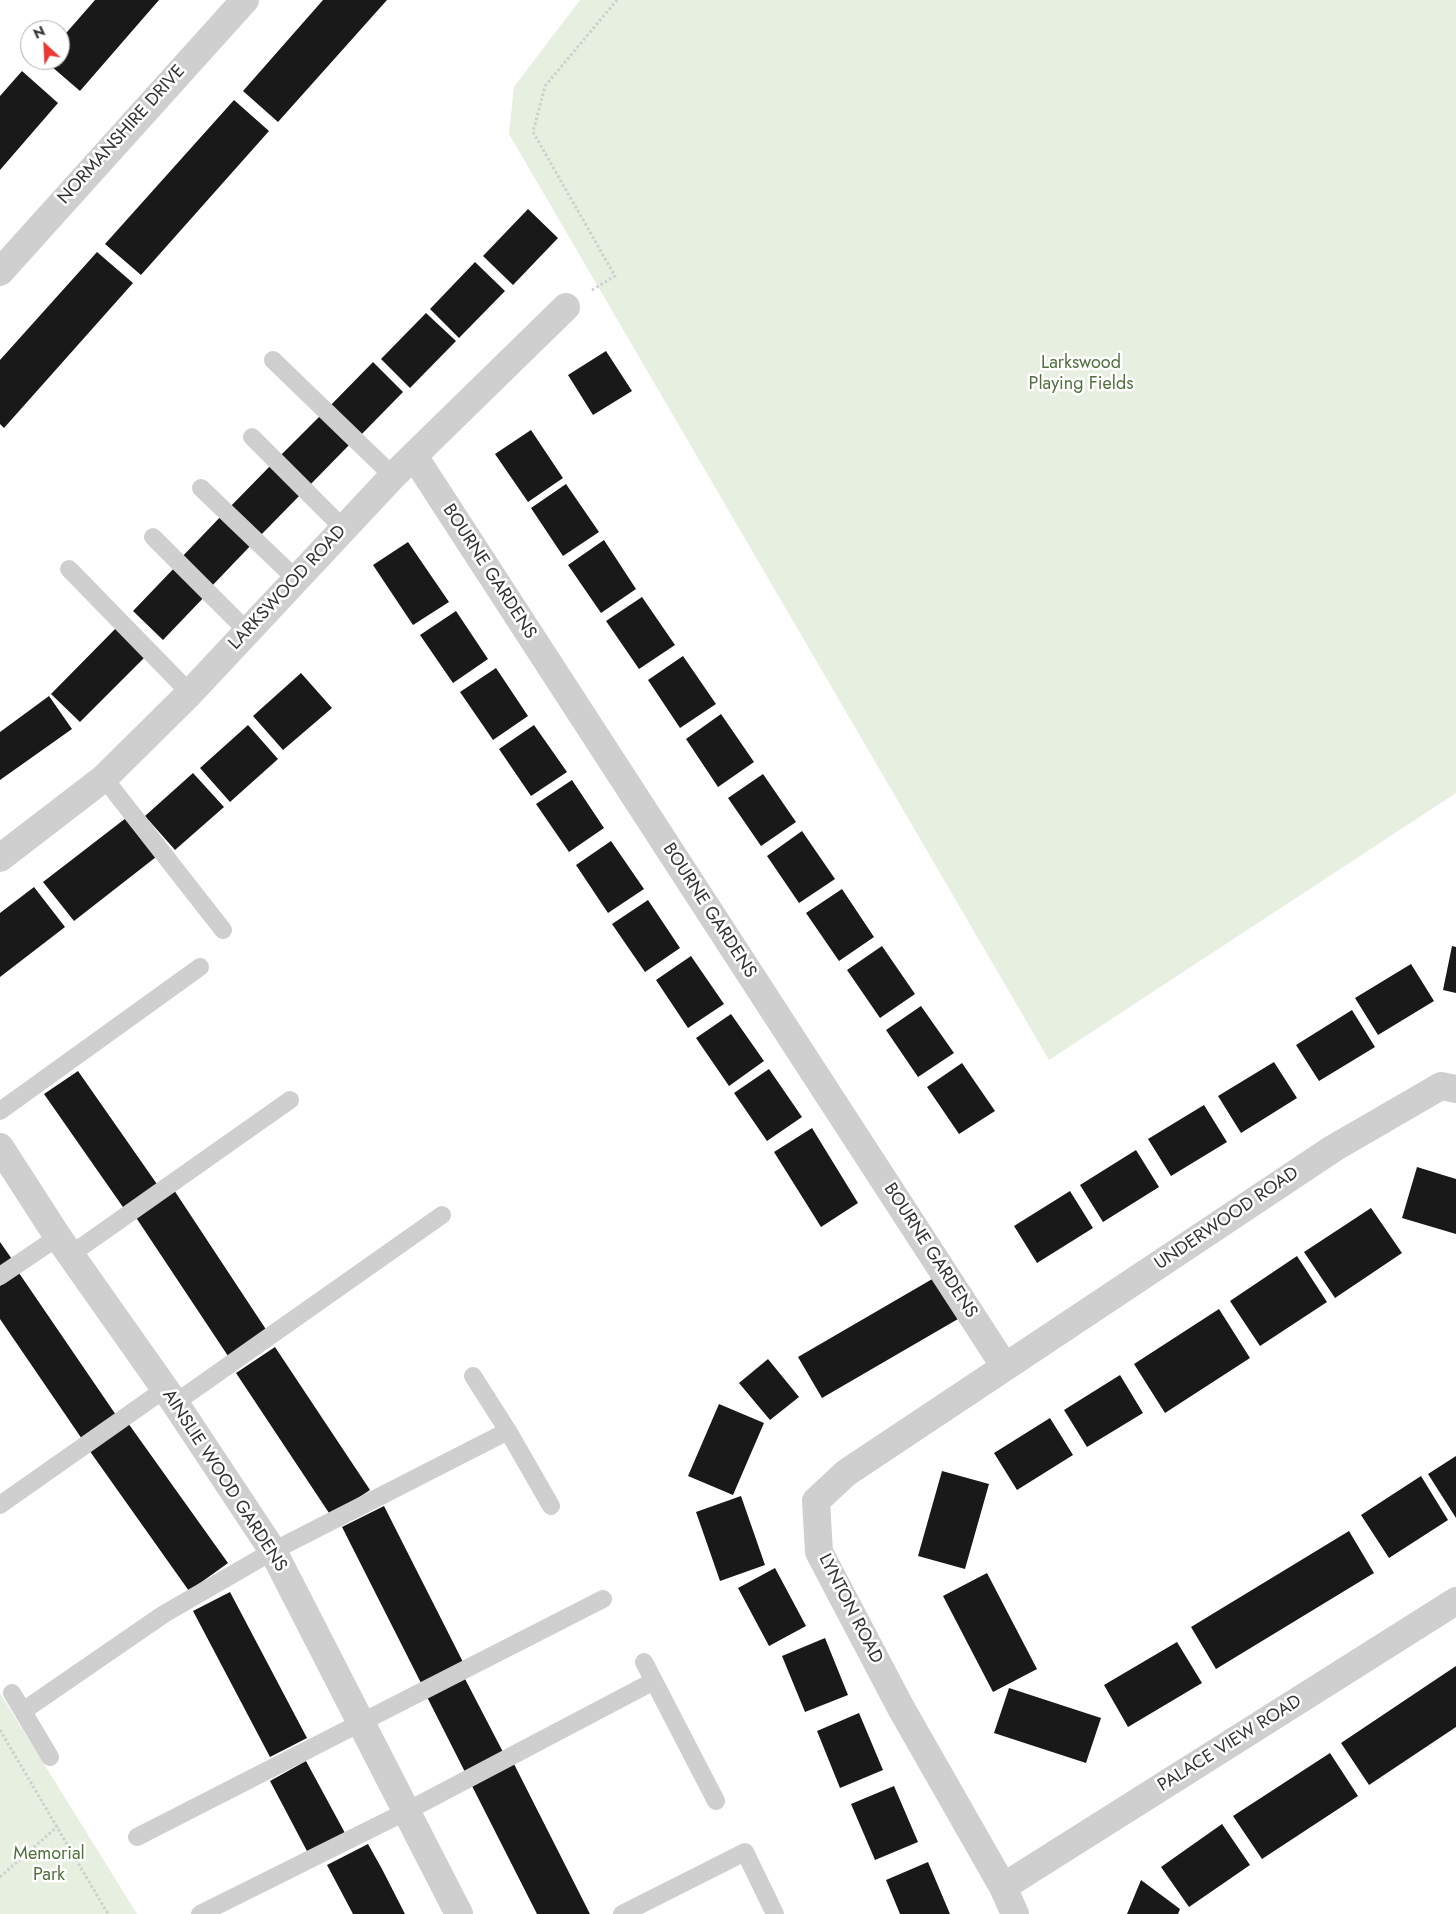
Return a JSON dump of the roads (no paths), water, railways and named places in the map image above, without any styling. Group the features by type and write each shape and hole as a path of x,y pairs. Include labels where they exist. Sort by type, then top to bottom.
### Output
{"street":[{"name":"NORMANSHIRE DRIVE","path":"0,272 244,0"},
{"name":"LARKSWOOD ROAD","path":"0,858 104,778 190,693 393,476 566,306"},
{"name":"BOURNE GARDENS","path":"414,456 1005,1367"},
{"name":"UNDERWOOD ROAD","path":"1005,1367 1334,1148 1441,1086 1456,1089"},
{"name":"AINSLIE WOOD GARDENS","path":"0,1147 64,1246 170,1396 273,1551 459,1914"},
{"name":"LYNTON ROAD","path":"1005,1367 846,1474 816,1501 819,1552 901,1708 1003,1887 1015,1914"},
{"name":"PALACE VIEW ROAD","path":"1003,1887 1456,1601"}],"lane":[{"path":"273,360 393,476"},
{"path":"252,437 343,528"},
{"path":"201,488 297,580"},
{"path":"153,537 248,632"},
{"path":"69,569 190,693"},
{"path":"104,778 223,930"},
{"path":"0,1111 200,967"},
{"path":"0,1276 64,1246 290,1100"},
{"path":"0,1505 170,1396 442,1215"},
{"path":"474,1376 551,1506"},
{"path":"23,1711 164,1614 273,1551 508,1431"},
{"path":"137,1837 603,1599"},
{"path":"644,1662 716,1801"},
{"path":"200,1914 407,1811 654,1681"},
{"path":"12,1693 50,1757"},
{"path":"622,1914 745,1852 775,1914"}],"park label":[{"name":"Larkswood Playing Fields","path":"1081,374"},
{"name":"Memorial Park","path":"49,1865"}]}
